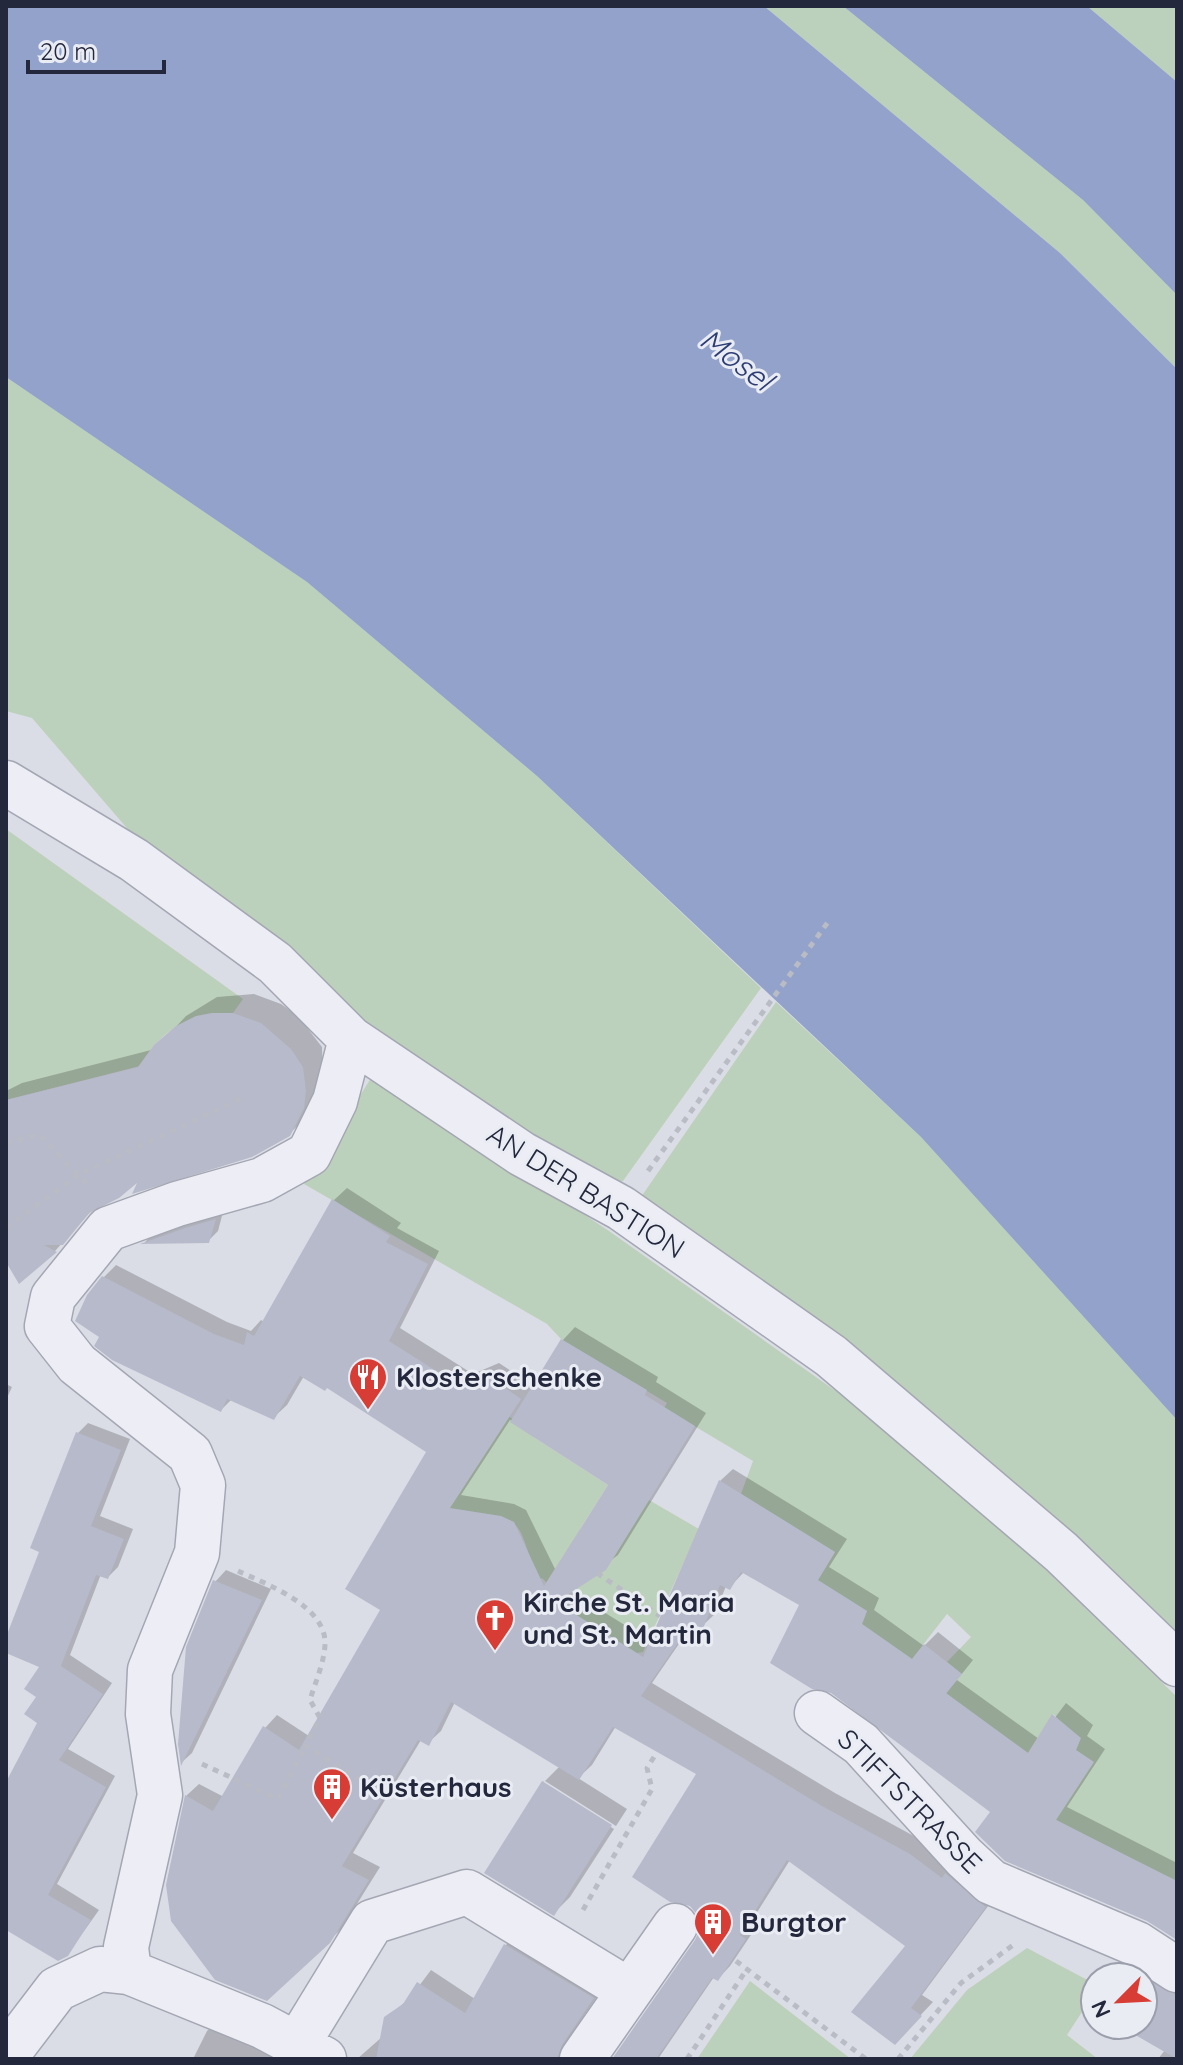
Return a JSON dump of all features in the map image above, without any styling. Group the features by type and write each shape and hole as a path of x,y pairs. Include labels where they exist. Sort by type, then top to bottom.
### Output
{"street":[{"name":"AN DER BASTION","path":"6,783 134,860 275,963 351,1039 522,1154 621,1208 831,1356 1061,1552 1177,1664"},
{"path":"129,1972 126,1947 160,1795 148,1714 150,1670 197,1553 203,1485 190,1454 77,1364 47,1326 53,1297 108,1229 177,1204 262,1180 309,1154 335,1101 351,1039"},
{"name":"STIFTSTRASSE","path":"817,1713 861,1744 964,1857 991,1882 1137,1944 1177,1970"},
{"path":"6,2056 57,1989 100,1969 129,1972 311,2051 372,1922 467,1892 628,1990"},
{"path":"582,2059 675,1926"}],"path":[{"path":"621,1208 828,922"},
{"path":"6,1143 40,1135 78,1175 247,1096"},
{"path":"157,1760 202,1764 278,1799 320,1718 310,1700 326,1643 321,1621 306,1607 257,1580 197,1553"},
{"path":"597,1573 660,1616"},
{"path":"306,1746 385,1795"},
{"path":"561,1949 652,1789 647,1768 654,1757"},
{"path":"898,2059 961,1983 1062,1913"},
{"path":"736,1961 866,2059"},
{"path":"687,2059 747,1969"},
{"path":"902,2053 910,2059"}],"green space":[{"path":"764,6 843,6 1083,200 1177,295 1177,369 1060,253"},
{"path":"1087,6 1177,6 1177,82"},
{"path":"6,377 307,582 537,776 761,988 623,1181 615,1183 563,1159 386,1044 132,834 32,718 6,711"},
{"path":"6,829 243,999 233,1013 204,1016 179,1025 158,1042 140,1066 6,1100"},
{"path":"776,1002 921,1137 1177,1420 1177,1642 641,1197"},
{"path":"373,1075 609,1231 928,1456 1177,1697 1177,1883 1051,1817 1093,1762 1076,1750 1080,1739 1053,1714 1028,1753 946,1694 962,1674 947,1662 971,1637 947,1614 912,1659 862,1624 867,1611 827,1586 812,1590 835,1552 741,1494 753,1461 664,1408 667,1403 561,1339 547,1324 304,1184"},
{"path":"508,1416 536,1433 535,1438 608,1485 580,1529 649,1500 699,1529 643,1652 637,1653 572,1613 579,1604 575,1603 574,1590 547,1583 542,1578 539,1580 514,1523 505,1518 482,1516 436,1529"},
{"path":"1027,1948 1079,1976 1079,2017 1067,2035 1098,2059 910,2059 967,1990"},
{"path":"750,1981 851,2059 697,2059"}],"water":[{"name":"Mosel","path":"6,6 764,6 1060,253 1177,369 1177,1420 921,1137 537,776 307,582 6,377"},
{"path":"843,6 1087,6 1177,82 1177,295 1083,200"}],"building":[{"path":"233,1013 261,1023 291,1049 303,1067 306,1091 304,1108 290,1136 252,1157 132,1194 137,1183 119,1198 89,1213 63,1245 44,1245 57,1252 19,1284 6,1262 6,1100 138,1067 154,1045 176,1026 196,1016"},
{"path":"332,1199 390,1236 386,1242 428,1264 389,1341 460,1386 486,1374 521,1399 450,1508 501,1516 514,1522 544,1586 608,1485 510,1422 561,1339 647,1390 645,1395 695,1426 606,1570 556,1602 643,1657 719,1480 835,1552 818,1580 867,1611 862,1624 912,1659 924,1644 962,1674 946,1693 1028,1753 1052,1714 1081,1738 1076,1750 1094,1762 1056,1820 1177,1881 1177,1940 1147,1921 1005,1861 975,1832 990,1812 831,1693 812,1689 770,1663 799,1605 741,1572 730,1590 720,1585 703,1629 692,1623 641,1696 822,1806 910,1854 942,1878 945,1873 986,1907 911,2008 922,2016 895,2045 851,2012 905,1946 787,1860 740,1935 746,1939 718,1981 712,1978 656,2059 612,2059 700,1929 698,1916 690,1906 670,1902 632,1877 696,1774 613,1727 579,1780 451,1702 429,1746 418,1740 342,1866 369,1880 330,1943 267,2001 215,1980 171,1921 166,1885 185,1795 213,1811 263,1726 299,1750 380,1610 345,1589 426,1452 327,1388 325,1391 300,1376 274,1420 227,1399 221,1412 112,1360 94,1346 99,1337 75,1321 87,1295 102,1276 214,1334 244,1345 247,1332 254,1336"},
{"path":"216,1219 209,1243 140,1244 185,1228"},
{"path":"76,1432 121,1450 91,1526 124,1539 108,1579 96,1575 61,1666 103,1694 59,1760 106,1787 48,1895 91,1920 68,1956 58,1961 6,1930 6,1782 37,1723 24,1714 36,1697 24,1689 39,1667 6,1653 6,1637 39,1552 30,1548"},
{"path":"213,1580 262,1600 181,1766 178,1744 186,1647"},
{"path":"542,1781 612,1825 554,1916 484,1873"},
{"path":"504,1944 594,1998 562,2045 557,2059 376,2059 384,2017 403,2004 417,1982 465,2013"},
{"path":"1159,1986 1177,1995 1177,2059 1146,2041 1159,2041"}],"place":[{"name":"Klosterschenke","path":"368,1411"},
{"name":"Kirche St. Maria und St. Martin","path":"495,1652"},
{"name":"Küsterhaus","path":"332,1821"},
{"name":"Burgtor","path":"713,1956"}]}
